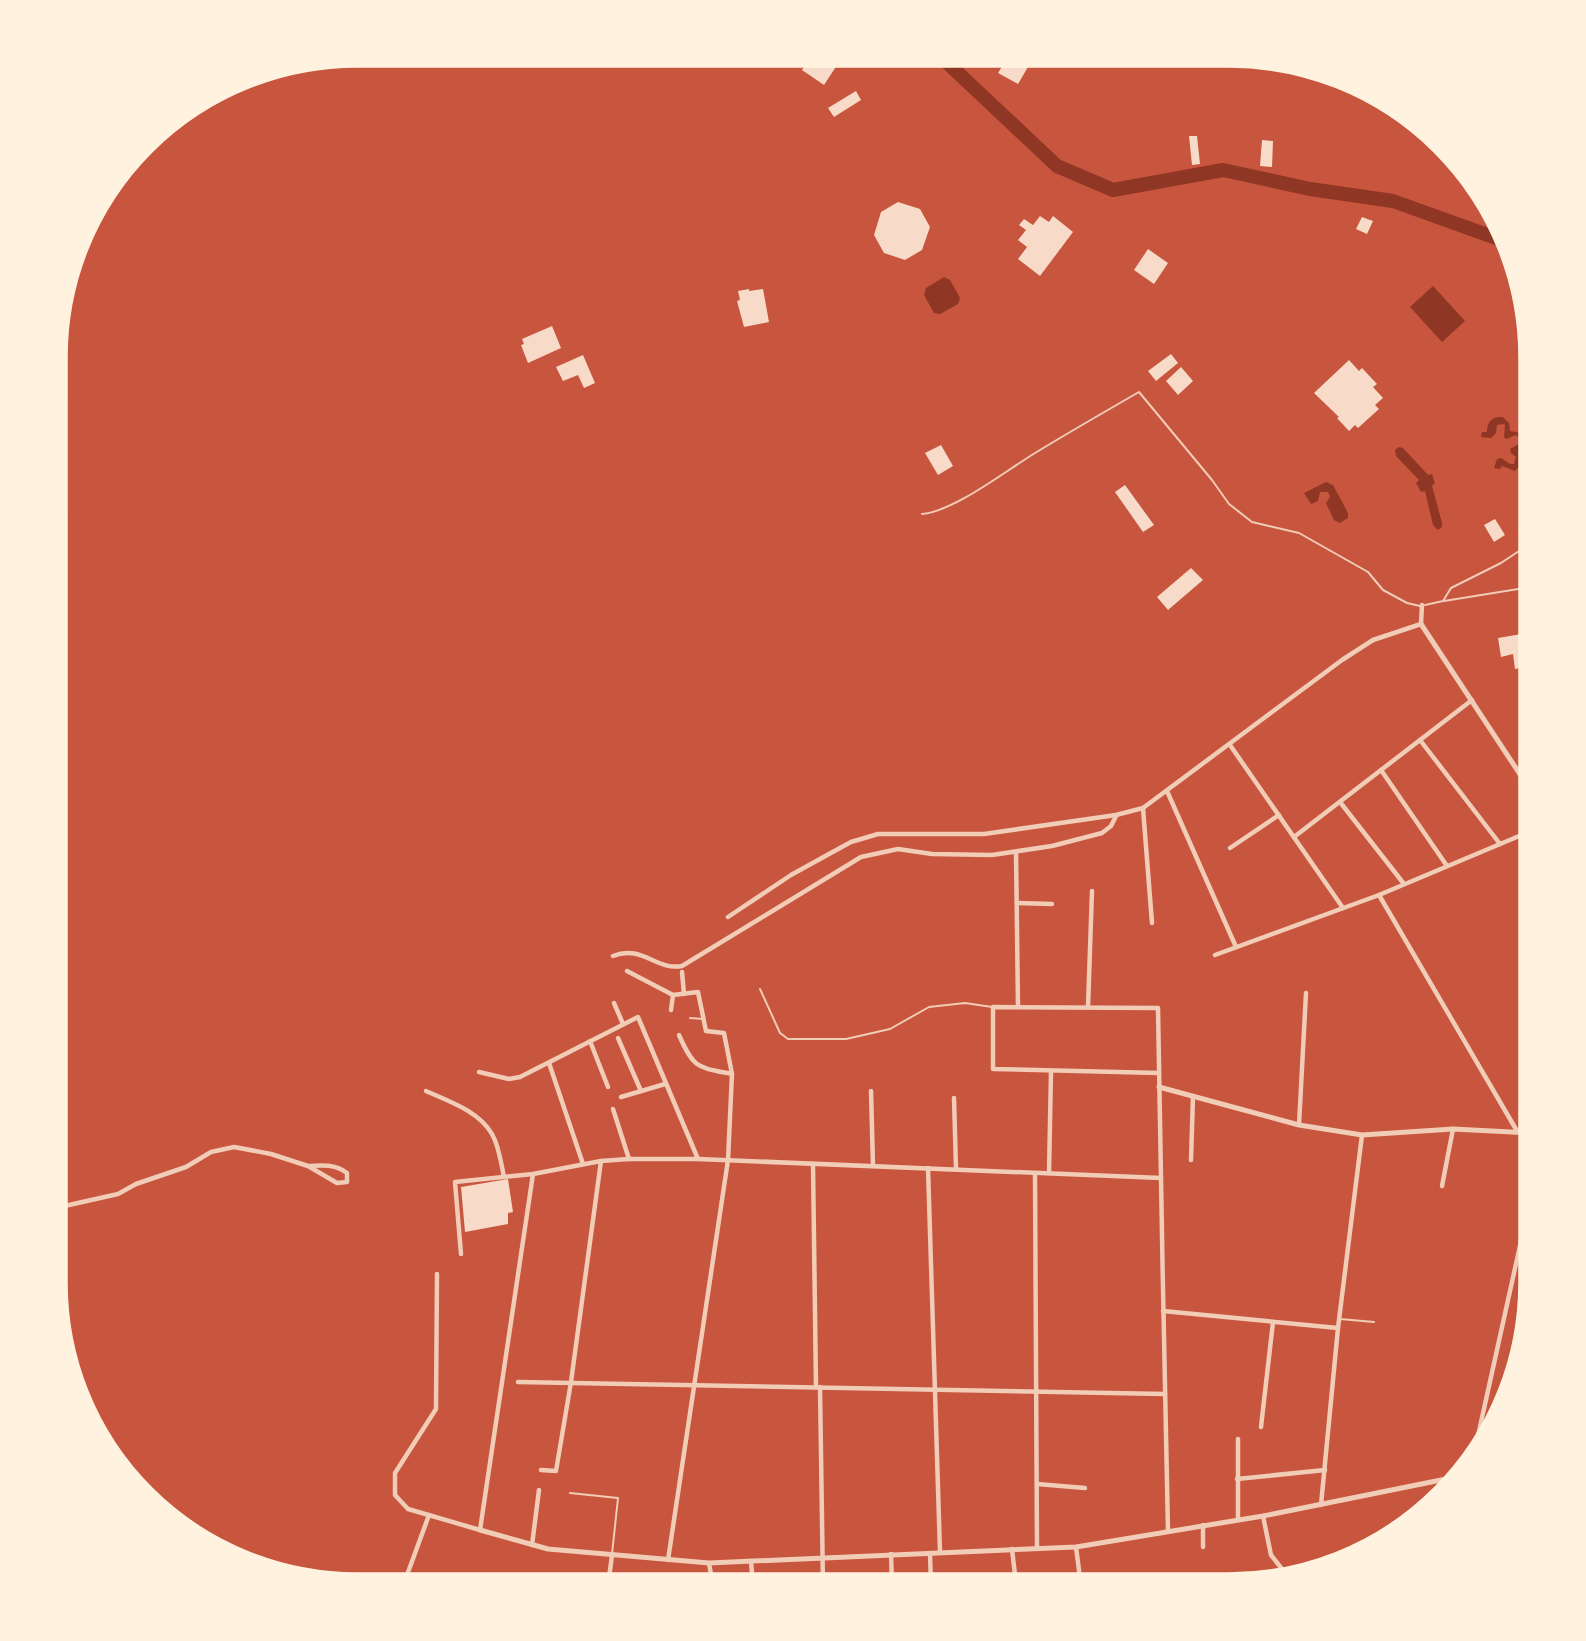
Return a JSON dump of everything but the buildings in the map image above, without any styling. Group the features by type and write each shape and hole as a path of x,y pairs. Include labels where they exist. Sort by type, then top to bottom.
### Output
{"street":[{"path":"1422,605 1421,624 1520,774"},
{"path":"728,917 791,874 851,842 878,834 984,834 1116,816 1143,808 1342,660 1373,640 1421,624"},
{"path":"1294,837 1472,700"},
{"path":"1420,740 1500,844"},
{"path":"1230,745 1343,908"},
{"path":"1381,770 1447,866"},
{"path":"1167,791 1236,947"},
{"path":"1340,802 1404,884"},
{"path":"1143,808 1152,923"},
{"path":"1230,848 1279,815"},
{"path":"613,956 633,953 674,967 694,960 861,857 898,849 932,854 992,855 1016,852 1102,833 1111,826 1116,816"},
{"path":"1215,955 1379,895 1520,836"},
{"path":"1016,852 1018,1007"},
{"path":"1088,1007 1092,891"},
{"path":"1379,895 1517,1130"},
{"path":"1017,903 1052,904"},
{"path":"627,971 673,995 698,992 706,1031 724,1033 732,1074 727,1160 668,1560"},
{"path":"682,972 684,994"},
{"path":"1299,1125 1306,993"},
{"path":"671,1010 673,995"},
{"path":"614,1003 623,1024"},
{"path":"1159,1073 993,1069 993,1007 1158,1008 1168,1531"},
{"path":"479,1072 509,1079 638,1017 698,1159"},
{"path":"679,1035 695,1065 732,1074"},
{"path":"618,1038 640,1091"},
{"path":"590,1041 608,1087"},
{"path":"549,1062 583,1164"},
{"path":"1049,1173 1051,1072"},
{"path":"621,1097 665,1084"},
{"path":"1159,1087 1299,1125 1362,1135 1453,1129 1520,1131"},
{"path":"426,1091 450,1101 479,1119 491,1133 504,1177"},
{"path":"871,1091 873,1166"},
{"path":"1191,1160 1194,1096"},
{"path":"954,1098 956,1170"},
{"path":"613,1109 629,1159"},
{"path":"1442,1186 1453,1129"},
{"path":"1321,1505 1339,1318 1362,1135"},
{"path":"66,1206 118,1194 136,1184 186,1167 211,1152 234,1147 271,1154 308,1166 337,1183 347,1182 347,1173 341,1169 328,1165 308,1166"},
{"path":"460,1254 455,1182 533,1174 601,1161 698,1159 1161,1178"},
{"path":"541,1470 556,1471 601,1161"},
{"path":"813,1164 822,1574"},
{"path":"928,1168 940,1552"},
{"path":"1035,1172 1037,1548"},
{"path":"480,1530 533,1174"},
{"path":"1479,1433 1520,1246"},
{"path":"437,1275 436,1409 395,1473 395,1495 406,1508 548,1549 709,1563 1076,1547 1263,1516 1443,1480"},
{"path":"1163,1311 1338,1328"},
{"path":"1261,1427 1272,1322"},
{"path":"518,1382 1165,1394"},
{"path":"1238,1439 1238,1519"},
{"path":"1237,1479 1325,1470"},
{"path":"1037,1484 1084,1488"},
{"path":"532,1545 539,1490"},
{"path":"407,1574 429,1516"},
{"path":"1263,1516 1271,1555 1282,1570"},
{"path":"1203,1525 1203,1547"},
{"path":"1076,1547 1079,1574"},
{"path":"1012,1549 1015,1574"},
{"path":"930,1553 931,1574"},
{"path":"610,1574 612,1555"},
{"path":"891,1555 892,1574"},
{"path":"751,1561 752,1574"},
{"path":"709,1563 711,1574"}],"lane":[{"path":"922,514 934,513 956,502 1139,392 1229,504 1252,522 1299,533 1368,572 1383,590 1407,603 1422,605 1520,589"},
{"path":"1443,601 1451,588 1502,563 1520,551"},
{"path":"760,989 780,1033 788,1039 846,1039 890,1029 929,1007 965,1003 993,1007"},
{"path":"690,1018 703,1019"},
{"path":"1339,1318 1374,1322"},
{"path":"570,1493 618,1498 612,1555"}],"shaded area":[{"path":"944,277 950,280 960,298 958,304 940,314 934,313 924,295 926,288"},
{"path":"1433,286 1465,321 1442,342 1410,307"},
{"path":"1503,417 1509,423 1510,431 1520,433 1520,465 1515,471 1502,466 1500,469 1494,468 1497,459 1501,458 1514,464 1516,457 1510,449 1519,444 1516,435 1506,439 1503,424 1497,425 1496,433 1491,438 1481,437 1482,432 1487,432 1491,420"},
{"path":"1399,447 1428,475 1432,474 1435,483 1432,486 1442,523 1438,530 1433,525 1425,491 1421,492 1416,483 1419,480 1396,456 1395,450"},
{"path":"1326,482 1333,485 1348,513 1348,518 1340,523 1334,520 1326,503 1330,497 1328,492 1320,492 1318,501 1311,504 1304,493"}],"waterway":[{"path":"951,66 1057,166 1113,190 1223,170 1310,189 1393,201 1493,237"}]}
